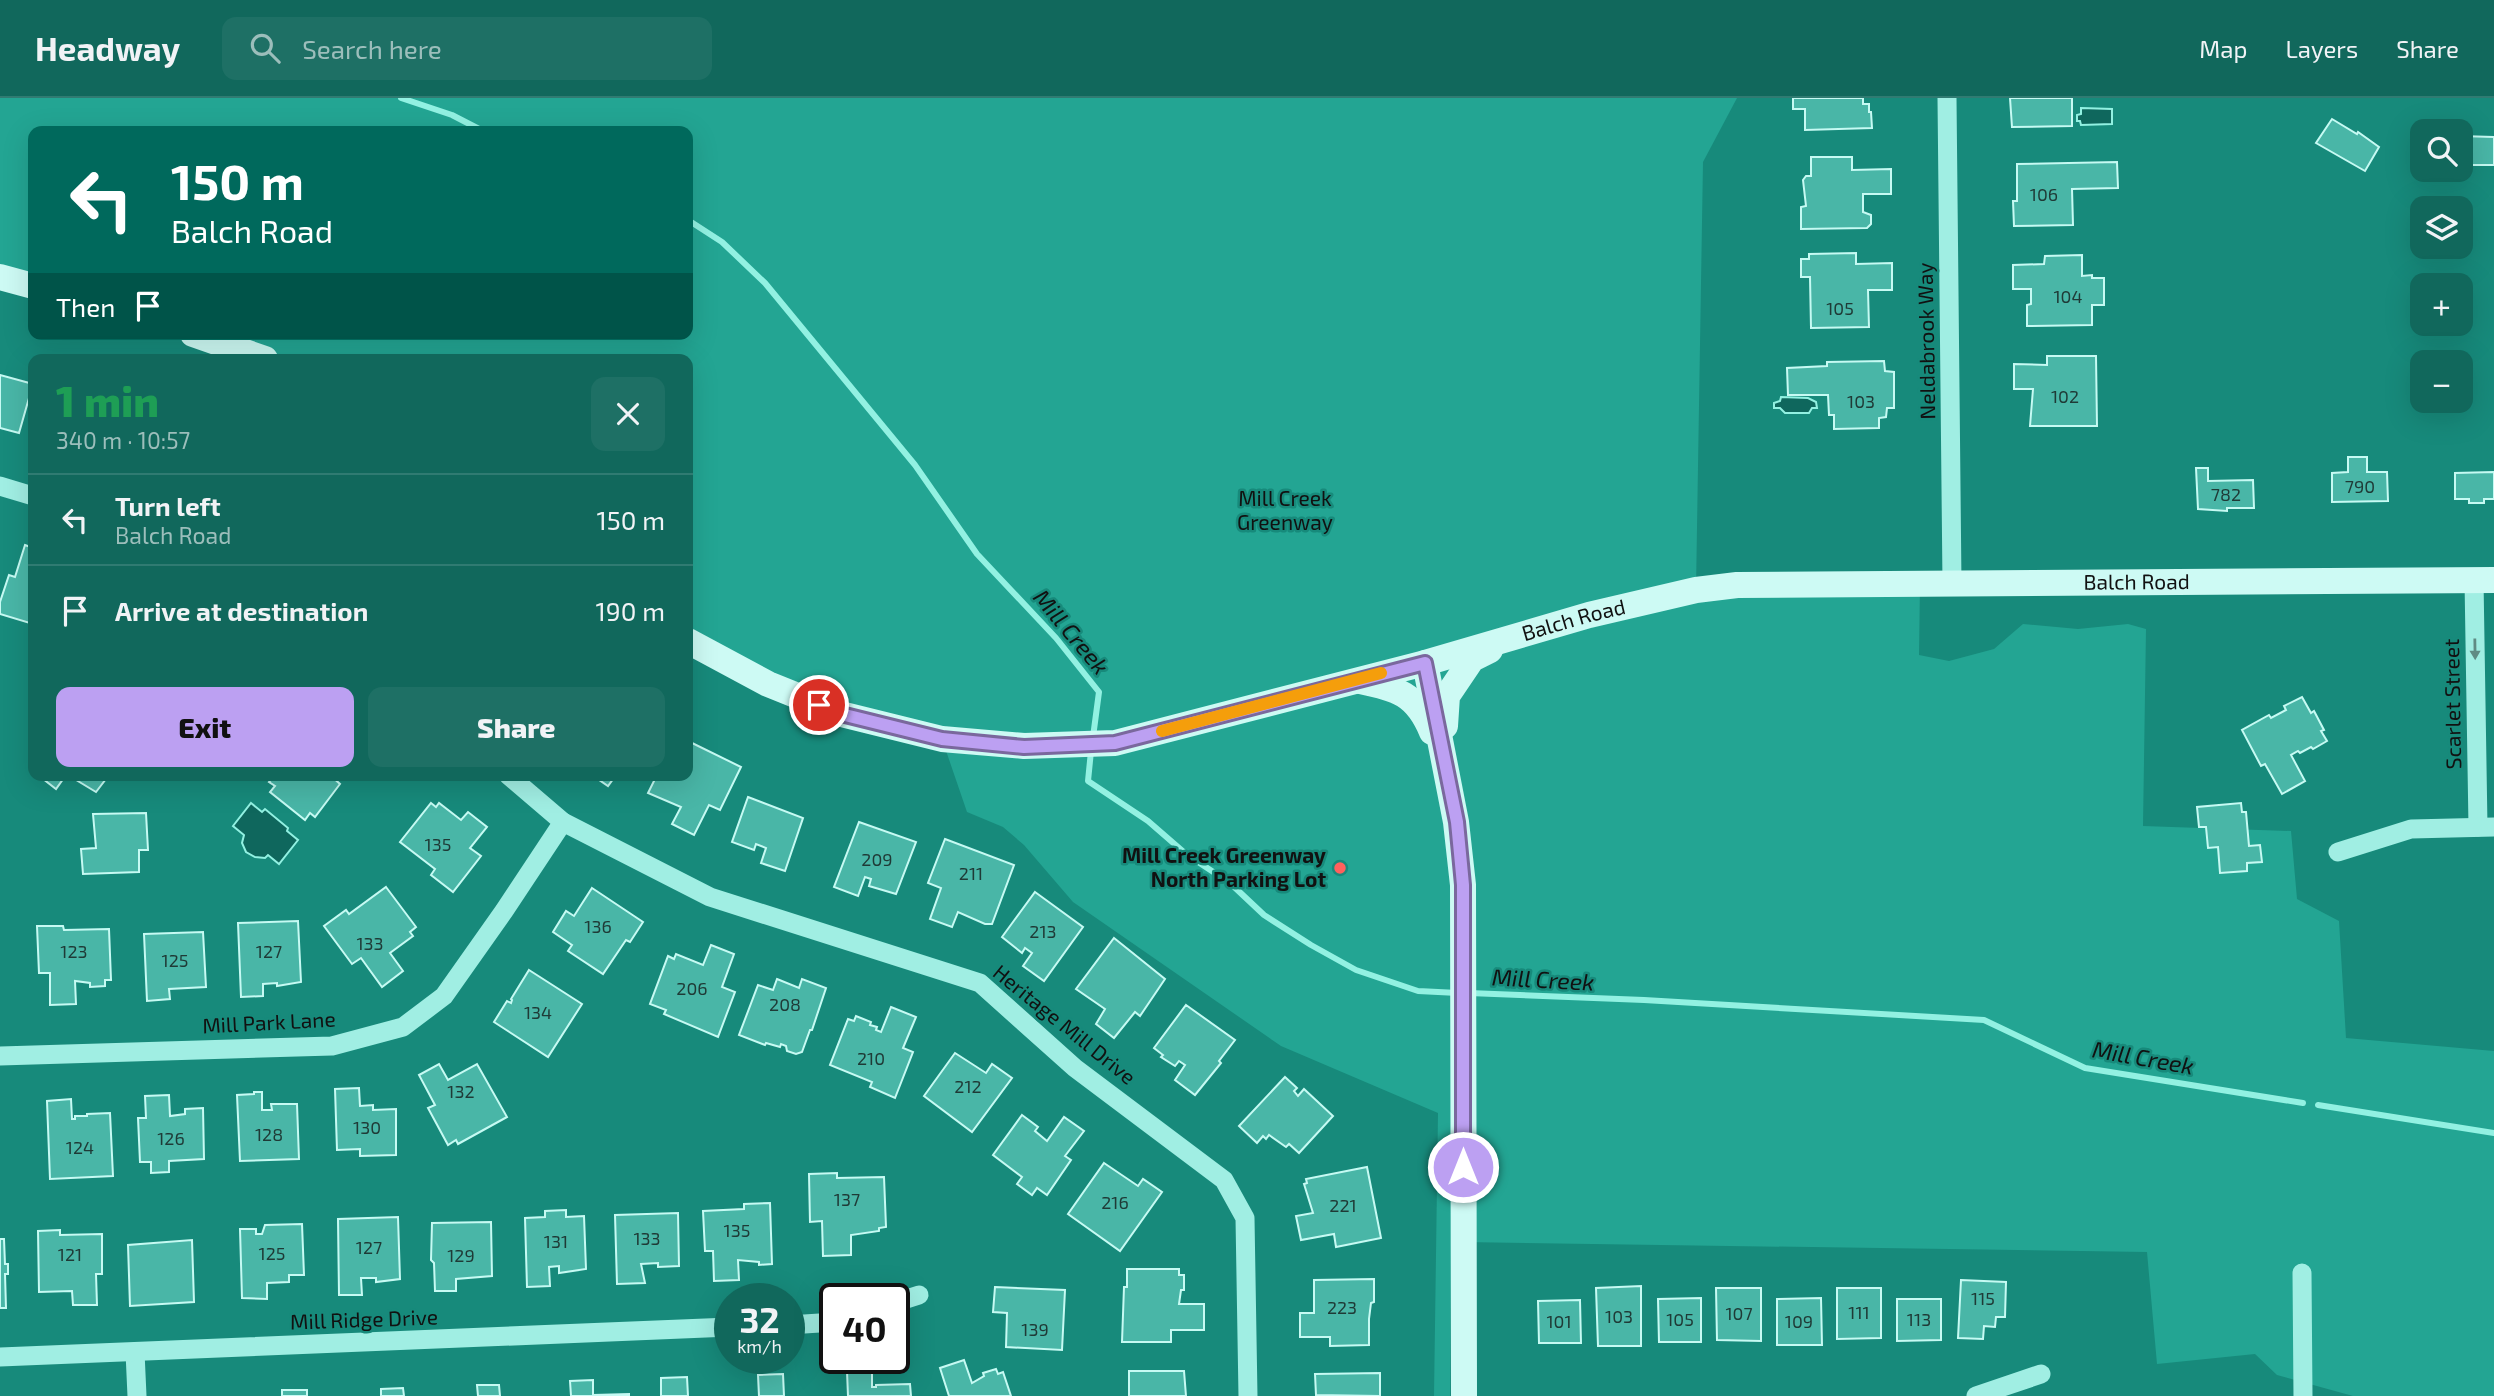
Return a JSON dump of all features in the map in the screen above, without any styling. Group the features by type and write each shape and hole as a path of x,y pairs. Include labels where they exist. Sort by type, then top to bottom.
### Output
{"street":[{"name":"Neldabrook Way","path":"1947,98 1952,584"},
{"path":"0,277 28,284"},
{"path":"210,340 251,354"},
{"path":"0,486 28,494"},
{"name":"Balch Road","path":"693,644 768,684 845,715 942,739 1024,747 1115,743 1425,663 1589,615 1696,590 1737,585 2484,580"},
{"name":"Scarlet Street","path":"2484,580 2486,827"},
{"path":"1444,763 1447,696 1472,659 1511,638"},
{"path":"1425,663 1457,822 1463,885 1464,1396"},
{"path":"1354,680 1390,688 1410,697 1425,715 1444,763"},
{"name":"Heritage Mill Drive","path":"515,781 563,822 710,897 980,983 1075,1068 1224,1180 1245,1218 1248,1396"},
{"name":"Mill Park Lane","path":"0,1056 332,1046 403,1027 444,996 563,822"},
{"path":"2338,852 2411,829 2486,827"},
{"path":"2302,1273 2303,1396"},
{"path":"910,1297 919,1294"},
{"name":"Mill Ridge Drive","path":"0,1357 714,1328"},
{"path":"135,1352 137,1396"},
{"path":"1976,1396 2041,1374"}],"green space":[{"name":"Mill Creek Greenway","path":"0,98 1737,98 1703,162 1696,589 1920,584 1919,655 1949,661 1994,649 2023,624 2078,629 2128,624 2146,629 2143,826 2291,831 2297,899 2339,921 2346,1038 2494,1051 2494,1396 2353,1396 2277,1375 2255,1354 2157,1364 2147,1252 1463,1242 1452,1116 1450,1396 1434,1396 1438,1113 1281,1046 1073,902 1024,845 1003,827 967,812 942,739 693,643 693,354 251,354 210,340 693,340 693,126 28,126 28,285 0,277"}],"water":[{"path":"2081,108 2112,109 2112,124 2081,125 2080,121 2077,121 2077,115 2081,114"},
{"path":"1781,397 1808,398 1816,402 1817,408 1812,408 1809,413 1785,413 1780,408 1774,408 1774,403 1780,401"},
{"path":"251,803 262,812 265,809 298,840 279,864 268,855 265,858 255,857 246,852 242,843 244,835 233,826"}],"building":[{"path":"1793,98 1863,98 1863,104 1869,104 1872,128 1805,130 1805,109 1793,109"},
{"path":"2010,98 2072,98 2072,126 2012,127"},
{"path":"2332,119 2357,134 2358,132 2379,147 2365,171 2316,143"},
{"path":"2473,136 2494,137 2494,165 2473,165"},
{"path":"1811,157 1852,157 1852,170 1891,169 1891,194 1863,194 1863,212 1871,215 1871,224 1867,228 1801,229 1801,207 1806,206 1803,180 1806,176 1811,176"},
{"path":"2117,162 2118,188 2072,189 2073,225 2014,226 2013,201 2017,201 2017,164"},
{"path":"1856,253 1856,264 1892,263 1892,290 1868,290 1869,327 1811,328 1810,277 1801,277 1801,259 1809,259 1809,254"},
{"path":"2082,255 2082,276 2104,278 2104,305 2092,305 2092,325 2027,326 2027,305 2031,304 2031,289 2013,289 2013,265 2044,264 2045,256"},
{"path":"2047,356 2096,356 2097,426 2030,426 2033,389 2014,389 2014,364 2047,365"},
{"path":"1884,361 1885,371 1894,372 1894,408 1887,408 1886,417 1879,418 1879,428 1834,429 1834,415 1829,415 1828,395 1788,395 1787,368 1827,366 1827,362"},
{"path":"0,375 28,383 28,402 19,433 0,428"},
{"path":"2348,457 2367,457 2367,472 2387,472 2388,501 2332,502 2332,473 2348,472"},
{"path":"2196,468 2208,468 2208,481 2253,480 2254,508 2227,508 2227,511 2198,509"},
{"path":"2494,472 2494,499 2484,499 2484,503 2469,503 2469,499 2455,499 2455,473"},
{"path":"25,545 28,546 28,622 0,614 0,602 9,575 15,577"},
{"path":"2302,697 2311,713 2314,711 2327,741 2313,749 2311,747 2291,755 2305,781 2282,794 2265,764 2261,766 2242,730 2269,715 2271,718 2286,710 2284,706"},
{"path":"693,743 741,767 720,810 709,805 694,835 672,824 681,807 648,793 654,781 693,781"},
{"path":"46,781 62,781 56,789"},
{"path":"78,781 104,781 96,792"},
{"path":"337,781 340,784 315,817 310,813 305,820 270,792 275,786 269,782"},
{"path":"748,797 803,818 785,871 761,863 766,848 756,844 754,850 732,842"},
{"path":"431,803 436,807 439,803 461,820 468,812 487,827 470,848 481,856 453,892 431,875 435,869 400,842"},
{"path":"2241,803 2242,812 2246,812 2249,846 2260,845 2262,862 2247,863 2247,871 2220,873 2218,847 2208,848 2206,827 2199,827 2197,807"},
{"path":"146,813 148,850 139,850 139,872 83,874 81,849 96,848 93,814"},
{"path":"859,822 916,842 896,894 869,886 871,879 865,877 858,896 834,887"},
{"path":"945,839 1014,865 992,924 985,924 958,912 952,927 930,919 941,888 928,883"},
{"path":"386,887 416,927 410,932 413,936 390,953 403,971 382,987 361,958 352,964 324,926 346,910 349,914"},
{"path":"592,888 643,922 630,942 626,940 603,974 568,951 572,945 553,932 566,911 574,916"},
{"path":"1035,892 1083,927 1044,981 1023,966 1032,953 1025,948 1022,953 1002,937"},
{"path":"298,921 301,982 277,986 277,983 263,984 263,996 241,997 238,923"},
{"path":"37,926 63,926 64,930 109,929 111,980 105,980 105,986 90,987 90,983 75,981 76,1004 50,1005 50,973 39,973"},
{"path":"203,932 206,987 169,989 170,999 147,1001 144,934"},
{"path":"1114,938 1165,979 1140,1016 1135,1012 1114,1038 1096,1024 1105,1009 1076,989"},
{"path":"711,945 734,954 722,987 735,992 718,1037 664,1014 666,1010 650,1004 668,956 674,959 676,954 703,965"},
{"path":"529,970 582,1004 548,1057 494,1022 507,1001 511,1003"},
{"path":"777,979 799,988 802,979 826,988 802,1052 796,1054 787,1051 786,1046 781,1044 780,1047 766,1043 765,1045 739,1035 758,985 773,990"},
{"path":"1186,1005 1235,1040 1219,1061 1221,1063 1195,1095 1175,1080 1185,1065 1179,1061 1175,1066 1161,1057 1163,1055 1154,1048"},
{"path":"891,1007 916,1017 903,1048 913,1052 895,1098 870,1087 872,1082 830,1065 848,1019 854,1021 856,1016 871,1022 870,1025 881,1032"},
{"path":"955,1053 986,1073 992,1064 1012,1078 972,1132 924,1096"},
{"path":"439,1064 448,1080 477,1064 507,1117 458,1144 456,1140 448,1145 428,1108 435,1105 419,1075"},
{"path":"1285,1077 1297,1088 1294,1091 1298,1096 1304,1089 1333,1116 1299,1153 1289,1144 1286,1147 1269,1135 1266,1139 1263,1136 1257,1143 1239,1126"},
{"path":"359,1088 360,1106 373,1105 373,1110 396,1109 396,1155 360,1156 360,1149 337,1150 335,1089"},
{"path":"262,1092 262,1110 272,1110 271,1104 297,1104 299,1159 240,1161 237,1095"},
{"path":"169,1095 170,1116 185,1114 185,1109 203,1108 204,1159 169,1161 169,1172 151,1173 151,1162 140,1162 138,1118 146,1118 145,1096"},
{"path":"71,1099 72,1119 87,1114 110,1113 113,1176 50,1179 47,1101"},
{"path":"1022,1115 1038,1127 1035,1131 1047,1141 1064,1117 1084,1131 1065,1156 1071,1160 1047,1195 1037,1188 1032,1195 1017,1184 1022,1177 993,1155"},
{"path":"1104,1163 1138,1186 1143,1179 1162,1192 1120,1251 1068,1214"},
{"path":"1367,1167 1381,1238 1336,1247 1334,1234 1301,1240 1296,1216 1313,1213 1304,1184 1307,1183 1306,1179"},
{"path":"837,1173 837,1178 884,1177 886,1227 879,1228 879,1231 851,1235 851,1255 823,1256 822,1221 810,1222 809,1174"},
{"path":"770,1203 772,1264 759,1265 759,1262 738,1260 739,1280 714,1281 713,1251 705,1251 703,1211 744,1209 744,1204"},
{"path":"566,1210 566,1217 584,1216 586,1269 559,1273 559,1266 549,1267 550,1286 527,1287 525,1218 545,1217 545,1211"},
{"path":"678,1213 679,1266 658,1267 658,1263 641,1264 645,1283 617,1284 615,1215"},
{"path":"398,1217 400,1279 376,1282 376,1278 361,1278 362,1295 339,1295 338,1219"},
{"path":"491,1222 492,1276 456,1279 456,1291 435,1291 434,1263 431,1260 432,1223"},
{"path":"302,1224 304,1275 289,1275 289,1282 267,1283 267,1299 242,1298 240,1229 256,1229 256,1234 262,1234 265,1225"},
{"path":"60,1230 60,1235 102,1234 102,1274 96,1274 97,1305 73,1305 72,1291 39,1292 38,1231"},
{"path":"0,1239 4,1239 5,1264 8,1264 8,1274 5,1274 6,1308 0,1308"},
{"path":"192,1240 194,1302 130,1306 128,1245"},
{"path":"1127,1269 1179,1269 1179,1275 1184,1275 1184,1290 1181,1290 1179,1304 1204,1304 1204,1330 1171,1330 1171,1342 1122,1342"},
{"path":"1374,1279 1369,1345 1330,1346 1330,1337 1300,1337 1300,1313 1314,1313 1314,1280"},
{"path":"1961,1280 2006,1282 2005,1317 1996,1317 1995,1327 1984,1326 1983,1339 1958,1338"},
{"path":"1641,1286 1641,1346 1598,1346 1596,1288"},
{"path":"995,1287 1065,1290 1062,1350 1006,1347 1007,1313 993,1312"},
{"path":"1716,1288 1761,1288 1761,1341 1717,1340"},
{"path":"1837,1288 1881,1288 1881,1338 1837,1339"},
{"path":"1701,1298 1701,1342 1659,1342 1658,1299"},
{"path":"1821,1298 1822,1345 1777,1345 1777,1299"},
{"path":"1897,1299 1941,1299 1941,1340 1897,1341"},
{"path":"1580,1300 1581,1343 1539,1343 1538,1301"},
{"path":"964,1360 972,1383 984,1376 983,1373 996,1369 998,1374 1003,1372 1011,1396 949,1396 940,1368"},
{"path":"1129,1371 1184,1371 1186,1396 1129,1396"},
{"path":"1380,1373 1380,1396 1316,1395 1315,1374"},
{"path":"783,1374 784,1396 759,1396 758,1375"},
{"path":"847,1374 872,1374 872,1387 910,1384 911,1396 848,1396"},
{"path":"687,1377 688,1396 661,1396 661,1378"},
{"path":"593,1380 593,1395 629,1396 571,1396 570,1381"},
{"path":"477,1385 499,1385 500,1396 478,1396"},
{"path":"403,1388 404,1396 381,1396 381,1389"},
{"path":"282,1390 307,1390 307,1396 282,1396"}],"waterway":[{"name":"Mill Creek","path":"401,98 452,115 473,126"},
{"name":"Mill Creek","path":"693,223 722,242 765,283 915,465 977,554 1056,638 1099,692 1093,737"},
{"name":"Mill Creek","path":"1091,751 1088,781 1148,821 1186,854 1230,883 1264,915 1356,970 1418,991 1458,993"},
{"name":"Mill Creek","path":"1469,993 1644,1000 1984,1020 2085,1068 2303,1103"},
{"name":"Mill Creek","path":"2318,1105 2494,1133"}],"slow traffic":[{"path":"1162,731 1381,673"}],"place":[{"name":"Mill Creek Greenway North Parking Lot","path":"1340,868"}],"route":[{"path":"819,705 845,715 942,739 1024,747 1115,743 1425,663 1457,822 1463,885 1463,1167"}]}
